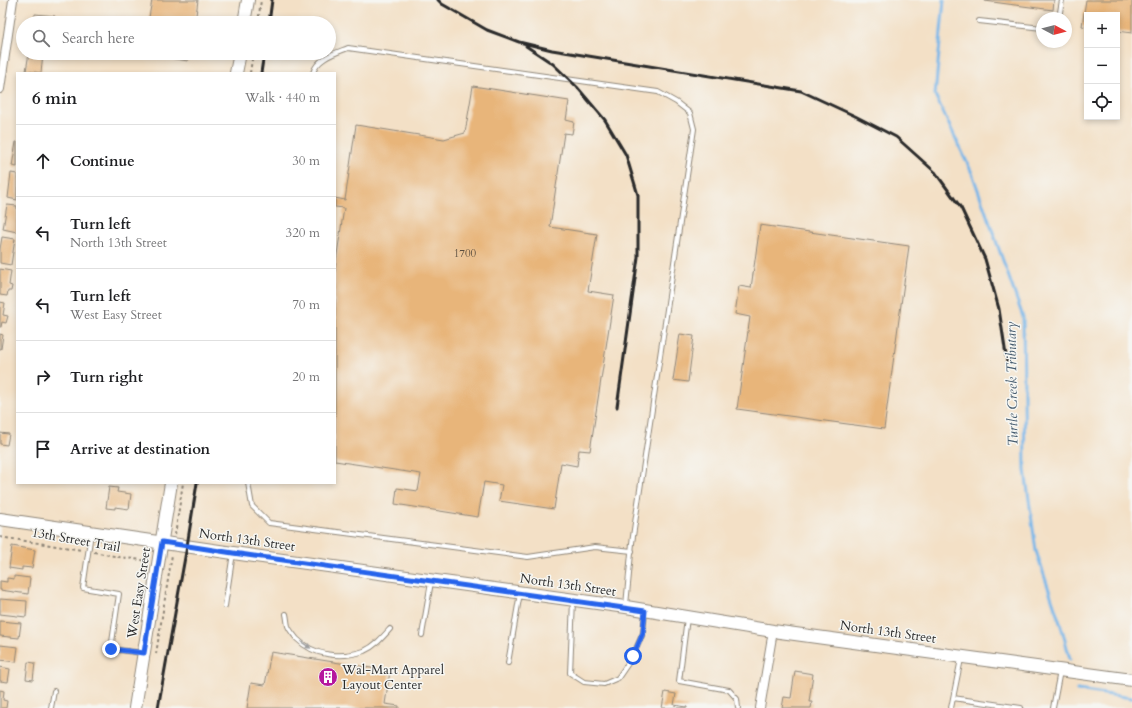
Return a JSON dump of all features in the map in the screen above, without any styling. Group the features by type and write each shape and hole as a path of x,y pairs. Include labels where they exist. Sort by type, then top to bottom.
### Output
{"main road":[{"path":"245,16 248,0"},
{"path":"236,72 239,60"},
{"name":"West Easy Street","path":"134,708 150,654 162,542 171,484"},
{"name":"North 13th Street","path":"0,519 233,553 626,607 773,631 1132,680"}],"street":[{"path":"0,90 14,0"},
{"path":"760,708 773,631"}],"lane":[{"path":"1060,12 1062,0"},
{"path":"979,21 1036,27"},
{"path":"336,53 348,48 658,92 676,102 690,113 694,130 632,551 626,607"},
{"path":"313,72 323,60"},
{"path":"248,484 252,506 269,523 528,557 594,547 632,551"},
{"path":"91,532 83,588 119,594 111,649 150,654"},
{"path":"225,606 233,553"},
{"path":"422,635 431,580"},
{"path":"508,663 520,593"},
{"path":"573,600 570,673 584,682 604,684 618,678 633,656 643,633 645,611"},
{"path":"286,614 288,627 303,644 315,651 330,655 349,655 365,650 378,643 390,629"},
{"path":"687,617 679,681 729,690 737,699 738,708"},
{"path":"951,708 961,657"},
{"path":"1053,708 1060,670"},
{"path":"51,708 54,691"},
{"path":"953,698 1021,708"}],"path":[{"path":"259,16 262,0"},
{"path":"250,72 252,60"},
{"path":"177,527 183,484"},
{"name":"13th Street Trail","path":"0,537 150,562"},
{"path":"150,654 171,561"}],"building":[{"path":"152,0 198,0 196,16 149,16"},
{"path":"985,0 1054,0 1053,10"},
{"path":"1086,0 1132,0 1132,33 1120,31 1120,12 1084,12"},
{"path":"1084,13 1084,26 1082,26"},
{"path":"35,14 55,16 35,16"},
{"path":"28,60 42,60 41,72 26,71"},
{"path":"473,86 569,101 566,120 574,122 572,134 564,133 550,227 597,234 588,291 614,295 590,451 579,450 577,466 561,463 554,509 499,501 502,485 484,482 478,517 395,504 397,488 418,491 421,474 336,461 336,261 344,208 336,207 336,198 345,200 356,125 444,139 465,133"},
{"path":"16,142 16,167 12,166"},
{"path":"11,173 16,174 16,200 8,198"},
{"path":"7,205 16,206 16,232 3,229"},
{"path":"760,225 909,246 884,429 737,409 750,317 735,314 739,286 751,288"},
{"path":"2,237 15,239 11,265 0,263"},
{"path":"0,269 11,271 9,285 12,286 11,291 8,291 7,296 0,295"},
{"path":"0,302 5,303 3,315 8,316 6,323 2,322 1,327 0,327"},
{"path":"0,334 3,335 1,349 0,349"},
{"path":"680,334 694,336 688,382 673,380"},
{"path":"0,433 9,434 7,445 0,444"},
{"path":"109,487 118,488 117,492 131,494 129,509 115,507 115,509 106,508"},
{"path":"12,546 35,550 32,568 22,567 22,570 9,568"},
{"path":"14,576 30,578 28,594 0,590 0,581 7,582 7,578 14,579"},
{"path":"0,599 27,601 26,617 0,614"},
{"path":"0,621 21,623 19,638 0,636"},
{"path":"0,645 18,647 16,662 0,660"},
{"name":"Wal-Mart Apparel Layout Center","path":"271,652 390,671 385,704 399,706 399,708 247,708 251,683 265,685"},
{"path":"28,662 35,663 33,680 26,679"},
{"path":"0,667 10,669 8,682 0,681"},
{"path":"795,671 813,674 809,702 812,702 811,708 782,708 784,697 791,698"},
{"path":"0,690 4,691 3,700 7,701 6,708 0,708"},
{"path":"665,692 676,694 674,705 687,708 662,708"}],"waterway":[{"name":"Turtle Creek Tributary","path":"944,0 935,95 972,173 1023,317 1025,470 1036,551 1062,629 1070,659"},
{"name":"Turtle Creek Tributary","path":"1077,690 1132,698"}],"railway":[{"path":"270,16 272,0"},
{"path":"438,0 442,4 487,30 519,42 552,50 801,91 896,137 935,172 961,208 985,259 999,309 1007,362"},
{"path":"526,46 553,64 577,87 605,120 626,155 638,195 638,257 617,407"},
{"path":"261,72 263,60"},
{"path":"158,708 197,484"}],"place":[{"name":"Wal-Mart Apparel Layout Center","path":"328,677"}],"route":[{"path":"111,649 144,653 162,542 626,607 645,611 643,633 633,656"}]}
